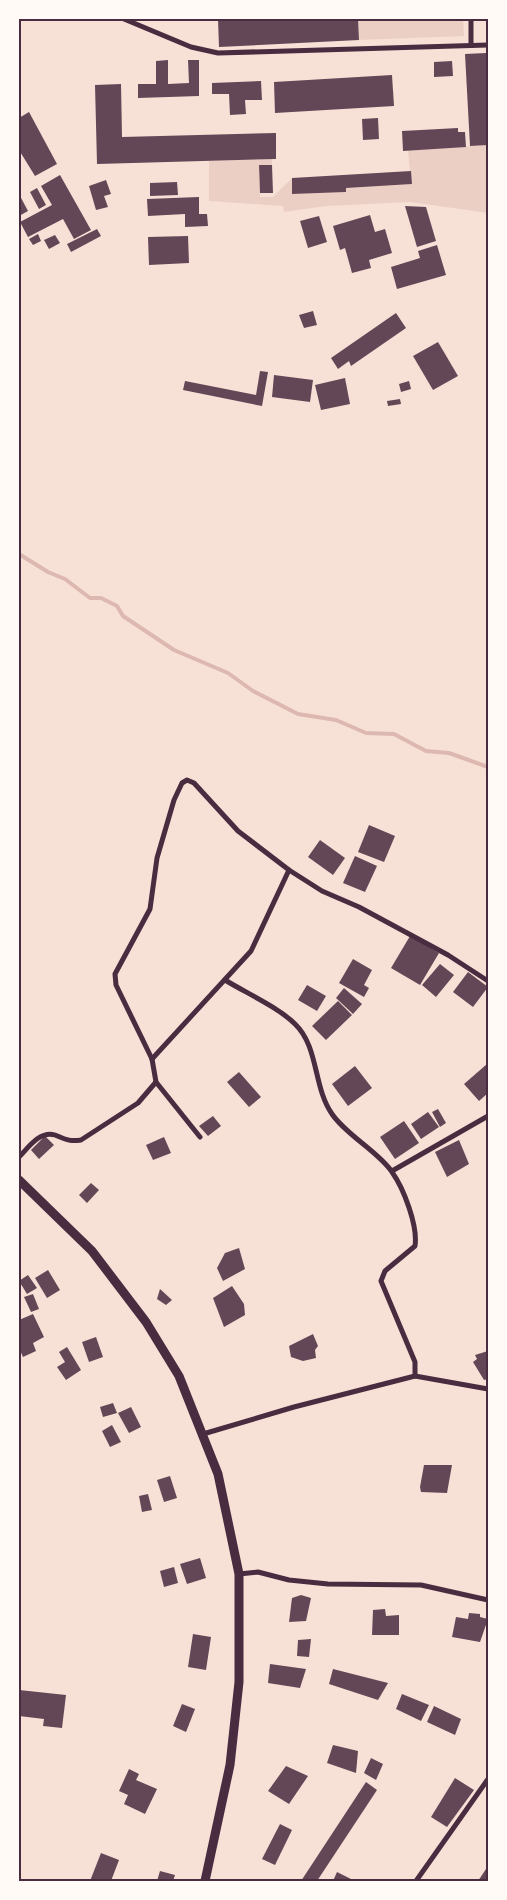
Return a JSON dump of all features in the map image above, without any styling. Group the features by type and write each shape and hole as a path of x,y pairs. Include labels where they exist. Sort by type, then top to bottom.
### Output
{"main road":[{"path":"19,1180 92,1251 146,1322 179,1376 218,1474 239,1574 240,1682 230,1765 205,1881"}],"street":[{"path":"124,19 191,47 218,53 488,45"},
{"path":"471,19 471,45"},
{"path":"200,1137 156,1082 152,1059 116,985 115,974 150,909 157,858 174,800 182,784 187,780 194,783 238,831 289,870 322,891 359,907 448,955 488,982"},
{"path":"152,1059 251,951 289,870"},
{"path":"225,980 279,1013 299,1028 308,1038 319,1085 332,1115 392,1171 413,1218 416,1235 415,1246 385,1271 381,1281 415,1362 415,1376"},
{"path":"19,1157 40,1137 46,1134 54,1134 72,1142 81,1140 138,1103 156,1082"},
{"path":"392,1171 488,1116"},
{"path":"203,1434 294,1406 415,1376 488,1389"},
{"path":"239,1574 258,1572 289,1580 328,1584 421,1585 488,1600"},
{"path":"416,1881 488,1780"}],"shaded area":[{"path":"358,19 463,19 464,36 359,40"},
{"path":"488,145 488,213 410,202 326,206 284,212 283,206 209,201 209,161 272,159 272,165 259,165 260,197 273,197 292,178 293,194 346,192 346,188 411,184 408,150"}],"building":[{"path":"218,19 358,19 359,40 219,47"},
{"path":"486,53 488,145 470,146 465,54"},
{"path":"168,60 168,84 189,83 188,60 199,60 199,96 138,98 138,84 156,84 156,61"},
{"path":"452,61 453,76 434,77 434,62"},
{"path":"392,75 394,106 275,113 274,82"},
{"path":"261,81 262,100 245,100 246,114 230,115 229,94 212,94 212,83"},
{"path":"121,84 122,137 276,133 276,159 97,164 95,85"},
{"path":"29,112 57,164 35,176 19,150 19,118"},
{"path":"378,118 379,139 363,140 362,119"},
{"path":"458,128 458,132 465,132 466,147 403,151 402,131"},
{"path":"259,165 272,165 273,193 260,193"},
{"path":"411,171 412,184 346,188 346,192 292,194 292,178"},
{"path":"60,175 91,230 74,239 63,219 28,237 20,222 52,205 41,186"},
{"path":"106,180 111,194 104,196 108,207 96,210 89,186"},
{"path":"177,182 178,195 150,196 150,183"},
{"path":"37,188 46,205 39,209 30,192"},
{"path":"19,194 28,211 19,216"},
{"path":"199,197 199,214 207,214 208,226 185,227 185,214 148,216 147,199"},
{"path":"405,206 426,207 436,241 417,247"},
{"path":"370,215 375,232 385,229 392,253 369,260 371,268 352,273 345,248 340,250 333,226"},
{"path":"319,216 327,242 308,248 300,221"},
{"path":"97,229 101,236 71,252 67,244"},
{"path":"38,234 41,241 33,245 29,239"},
{"path":"55,235 60,243 49,249 44,240"},
{"path":"188,236 189,263 149,265 148,237"},
{"path":"437,245 446,275 397,289 391,267 420,258 418,251"},
{"path":"313,311 317,325 304,328 299,315"},
{"path":"396,313 406,328 351,366 349,361 338,369 331,358"},
{"path":"438,342 458,376 433,390 413,356"},
{"path":"260,371 268,372 262,406 183,390 185,381 256,395"},
{"path":"274,375 313,380 310,402 272,397"},
{"path":"345,378 350,404 321,410 315,385"},
{"path":"409,381 411,389 401,392 399,384"},
{"path":"400,399 401,404 388,406 387,401"},
{"path":"369,825 395,836 384,862 358,852"},
{"path":"320,840 345,858 333,875 308,857"},
{"path":"355,856 377,866 365,892 343,883"},
{"path":"410,936 439,953 420,985 391,968"},
{"path":"353,959 372,970 364,985 369,988 364,997 339,983"},
{"path":"440,964 454,975 436,997 422,985"},
{"path":"468,972 488,987 473,1007 453,992"},
{"path":"307,985 326,996 317,1011 298,1000"},
{"path":"344,988 362,1004 353,1014 336,998"},
{"path":"338,1001 352,1015 326,1040 312,1026"},
{"path":"487,1064 488,1093 479,1101 464,1084"},
{"path":"355,1066 372,1088 348,1106 332,1084"},
{"path":"239,1072 261,1097 249,1107 227,1082"},
{"path":"438,1109 446,1123 440,1127 432,1112"},
{"path":"428,1112 439,1127 421,1139 411,1124"},
{"path":"213,1116 221,1126 208,1136 199,1126"},
{"path":"404,1121 419,1143 395,1159 380,1137"},
{"path":"45,1136 54,1145 39,1159 31,1150"},
{"path":"164,1137 171,1153 153,1160 146,1145"},
{"path":"459,1140 469,1164 447,1177 435,1152"},
{"path":"91,1183 99,1190 87,1203 79,1195"},
{"path":"239,1248 245,1269 223,1281 217,1268 225,1253"},
{"path":"48,1270 60,1290 47,1298 35,1278"},
{"path":"28,1275 37,1288 27,1294 19,1281"},
{"path":"232,1286 244,1304 245,1315 224,1327 213,1298"},
{"path":"160,1289 172,1300 166,1305 157,1299"},
{"path":"33,1294 39,1309 31,1312 24,1297"},
{"path":"33,1314 44,1337 33,1343 36,1351 23,1357 19,1348 19,1320"},
{"path":"313,1334 318,1346 315,1350 316,1358 303,1361 291,1357 289,1346"},
{"path":"96,1337 103,1357 89,1362 82,1342"},
{"path":"67,1347 81,1370 66,1380 57,1367 65,1362 59,1352"},
{"path":"488,1351 488,1379 484,1380 473,1362 477,1359 475,1355"},
{"path":"113,1403 117,1413 103,1417 100,1407"},
{"path":"131,1407 141,1427 129,1433 118,1413"},
{"path":"112,1425 121,1442 110,1447 102,1431"},
{"path":"424,1465 452,1465 447,1493 421,1492 420,1487"},
{"path":"170,1476 177,1498 164,1502 157,1480"},
{"path":"148,1494 152,1510 142,1512 139,1496"},
{"path":"200,1558 206,1578 187,1584 180,1564"},
{"path":"174,1567 178,1583 164,1587 160,1571"},
{"path":"301,1595 311,1598 306,1621 289,1622 292,1598"},
{"path":"385,1609 386,1616 399,1615 399,1635 372,1635 373,1610"},
{"path":"469,1613 480,1614 480,1617 488,1619 480,1642 452,1637 456,1617 468,1619"},
{"path":"193,1634 211,1637 206,1670 188,1667"},
{"path":"311,1639 309,1657 297,1656 298,1640"},
{"path":"270,1664 306,1669 300,1688 268,1683"},
{"path":"333,1669 388,1683 378,1700 329,1684"},
{"path":"19,1690 66,1695 62,1728 43,1726 44,1719 19,1716"},
{"path":"402,1694 429,1705 421,1721 396,1709"},
{"path":"182,1704 195,1709 186,1732 173,1726"},
{"path":"434,1706 461,1719 455,1735 427,1722"},
{"path":"333,1745 358,1751 356,1773 327,1763"},
{"path":"371,1758 383,1764 376,1780 364,1773"},
{"path":"286,1766 308,1776 289,1804 268,1791"},
{"path":"129,1769 139,1774 136,1780 157,1789 145,1814 124,1804 128,1795 119,1791"},
{"path":"455,1778 474,1790 447,1827 431,1817"},
{"path":"366,1782 377,1790 317,1881 301,1881"},
{"path":"280,1824 292,1830 275,1865 262,1859"},
{"path":"101,1853 119,1860 111,1881 90,1881"},
{"path":"488,1866 488,1881 478,1881"},
{"path":"160,1871 175,1875 173,1881 157,1881"},
{"path":"337,1872 355,1881 333,1881"}],"waterway":[{"path":"19,554 48,572 65,579 90,598 101,598 117,606 123,616 174,650 228,673 253,691 298,714 336,720 366,733 394,734 426,751 449,753 488,767"}]}
